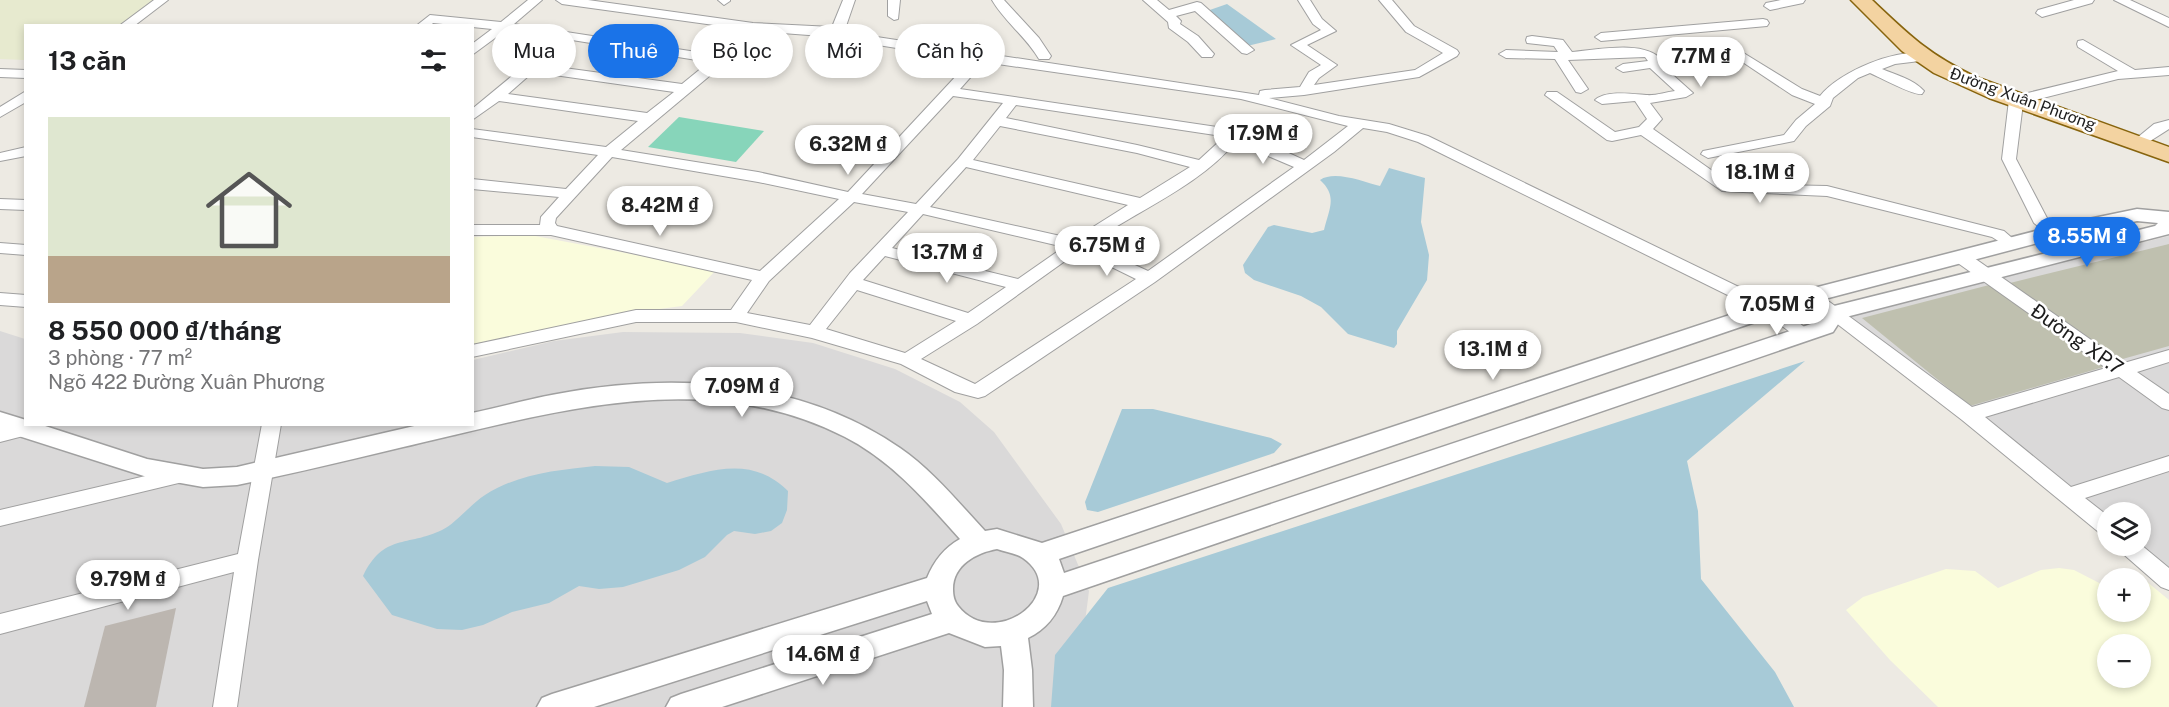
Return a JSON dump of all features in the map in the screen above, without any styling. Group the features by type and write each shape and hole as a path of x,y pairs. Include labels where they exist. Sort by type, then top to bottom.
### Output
{"main road":[{"name":"Đường Xuân Phương","path":"1861,0 1923,57 1940,68 2016,100 2139,142 2169,155"}],"street":[{"path":"128,24 162,0"},
{"path":"506,24 536,0"},
{"path":"562,0 732,24"},
{"path":"627,0 837,32 849,0"},
{"path":"894,0 894,16"},
{"path":"998,0 1011,18 1038,42 1044,56"},
{"path":"1149,0 1169,14 1175,21 1173,25 1193,39 1207,54"},
{"path":"1304,0 1317,21 1330,31 1296,45 1330,65 1314,75 1304,91"},
{"path":"1241,95 1304,91 1419,73 1452,53 1410,29 1385,0"},
{"path":"1770,6 1799,0"},
{"path":"2042,13 2088,0"},
{"path":"2120,0 2169,23"},
{"path":"1169,14 1197,6 1246,50"},
{"path":"424,24 430,19 492,25"},
{"path":"1601,37 1763,23"},
{"path":"793,30 830,33 895,44"},
{"path":"474,49 492,35"},
{"path":"576,38 691,56"},
{"path":"1532,40 1558,43 1581,89"},
{"path":"2083,44 2133,74"},
{"path":"1506,54 1564,56 1636,51 1654,61 1686,93 1641,100 1638,97 1602,100"},
{"path":"1623,68 1654,61 1737,53 1797,92 1825,103"},
{"path":"1708,154 1789,138 1825,103 1827,96 1853,75 1893,60 1923,57"},
{"path":"1005,61 1241,95 1339,120 1389,128 1423,139 1772,310 1804,334"},
{"path":"1868,68 1903,82 1917,91"},
{"path":"2049,228 2009,159 2016,100 2118,75 2169,71"},
{"path":"0,73 24,74"},
{"path":"576,74 685,89"},
{"path":"474,114 519,78"},
{"path":"551,230 547,223 549,217 608,153 698,78"},
{"path":"736,316 763,277 851,197 962,78"},
{"path":"949,91 1217,131 1257,144 1305,166"},
{"path":"1552,95 1612,137 1649,125"},
{"path":"0,113 24,96"},
{"path":"495,96 649,118"},
{"path":"814,332 856,277 963,162 1013,100"},
{"path":"1641,100 1649,125 1727,188 1827,191 1998,234 2012,244"},
{"path":"998,121 1137,149 1201,165"},
{"path":"474,351 636,316 736,316 814,332 907,360 962,387 978,391 1149,278 1305,166 1360,123"},
{"path":"2139,142 2166,127"},
{"path":"474,133 758,177 851,197 920,208 1078,245 1149,278"},
{"path":"907,360 971,320 1078,245 1201,165 1227,146 1232,136"},
{"path":"963,162 1141,203"},
{"path":"474,184 570,194"},
{"path":"0,204 24,205"},
{"path":"1040,555 1810,296 2012,244 2049,228 2137,215 2169,218"},
{"path":"1054,588 1825,327 1834,313 2162,230 2169,224"},
{"path":"474,230 551,230 763,277"},
{"path":"0,248 24,250"},
{"path":"882,250 1020,285"},
{"name":"Đường XP.7","path":"1961,257 2169,403"},
{"path":"853,283 971,320"},
{"path":"1810,296 1969,415 2097,519"},
{"path":"0,299 24,301"},
{"path":"1969,415 2169,356"},
{"path":"474,422 557,402 643,391 707,391 773,402 804,410 853,429 892,455 919,478 979,542"},
{"path":"0,421 147,468 203,478 226,477 265,470 453,426"},
{"path":"225,707 246,560 272,426"},
{"path":"0,435 24,429"},
{"path":"2069,495 2169,463"},
{"path":"0,518 184,475"},
{"path":"997,539 1016,542 1040,555 1052,573 1054,588 1049,604 1039,618 1023,628 1013,632 984,635 966,630 951,620 941,606 938,586 940,575 949,561 962,550 979,542 997,539"},
{"path":"2140,556 2169,581"},
{"path":"0,624 246,560"},
{"path":"552,707 938,586"},
{"path":"681,707 951,620"},
{"path":"1013,632 1018,670 1018,707"}],"shaded area":[{"path":"0,0 156,0 120,24 24,24 24,60 0,59"},
{"path":"530,235 716,270 682,306 614,315 474,344 474,237"},
{"path":"2169,236 2169,571 2151,555 2151,502 2097,502 2097,514 1848,315"},
{"path":"2169,244 2169,346 2119,360 2010,283"},
{"path":"1993,284 2107,366 1970,406 1862,318"},
{"path":"0,331 24,339 24,426 474,426 474,360 554,341 623,332 740,333 813,343 895,369 960,402 994,432 1061,524 1089,591 1074,707 0,707"},
{"path":"2059,568 2074,570 2097,582 2097,622 2151,622 2151,585 2169,600 2169,707 1938,707 1890,660 1846,610 1863,597 1946,569 1975,571 1998,588 2041,570"}],"green space":[{"path":"679,117 764,131 736,162 648,147"}],"water":[{"path":"1227,4 1276,39 1243,47 1204,12"},
{"path":"1389,168 1425,178 1421,222 1429,255 1427,280 1397,331 1397,344 1394,348 1348,334 1321,307 1301,296 1254,280 1245,273 1243,265 1268,227 1274,225 1312,233 1324,230 1331,203 1329,192 1320,180 1326,177 1341,176 1380,186"},
{"path":"1805,361 1687,461 1698,511 1701,579 1775,672 1794,707 1051,707 1055,655 1108,588"},
{"path":"1122,409 1153,409 1271,438 1282,444 1274,453 1098,512 1087,510 1085,502"},
{"path":"595,466 629,467 667,483 715,470 745,469 774,480 788,491 787,510 782,523 771,531 755,534 734,531 705,557 679,570 623,587 599,589 579,586 549,603 512,612 483,625 462,630 437,629 392,615 363,576 371,562 388,547 442,530 497,488 538,474"}],"building":[{"path":"176,608 156,707 84,707 105,626"}]}
